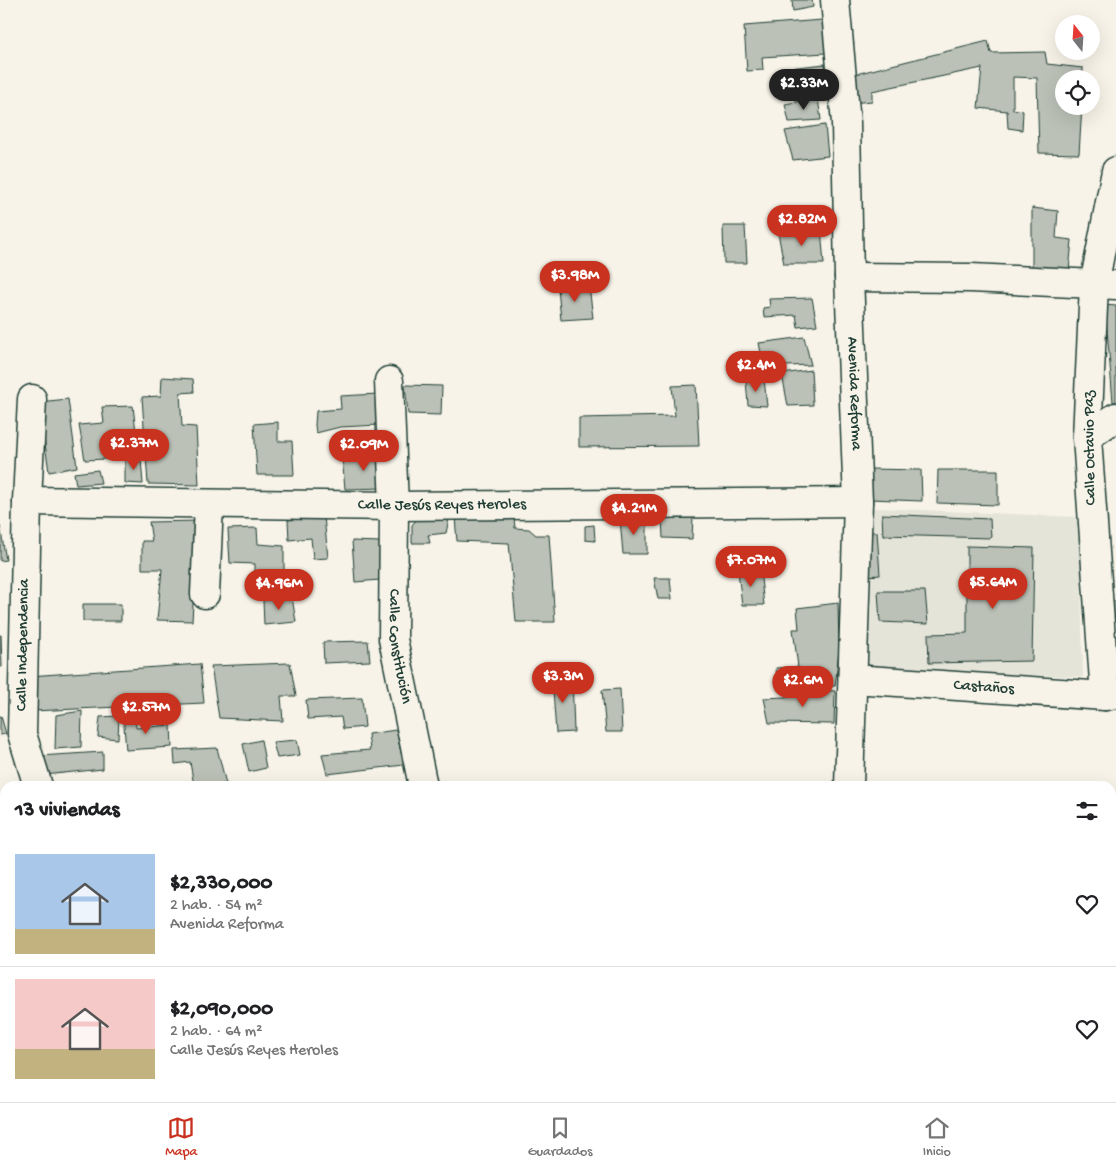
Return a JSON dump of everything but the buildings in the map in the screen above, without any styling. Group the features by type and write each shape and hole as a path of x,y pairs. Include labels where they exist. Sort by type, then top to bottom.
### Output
{"street":[{"name":"Avenida Reforma","path":"835,0 846,124 849,277 858,502 849,781"},
{"name":"Calle Octavio Paz","path":"1111,695 1087,437 1116,171"},
{"path":"849,277 971,278 1105,285"},
{"name":"Calle Constitución","path":"389,381 394,506 393,639 422,781"},
{"name":"Calle Independencia","path":"32,399 27,501 22,734 36,781"},
{"path":"1087,437 1116,417"},
{"name":"Calle Jesús Reyes Heroles","path":"27,501 394,506 858,502"},
{"path":"205,594 209,504"},
{"name":"Castaños","path":"852,679 1111,695"}],"shaded area":[{"path":"854,507 1080,517 1083,677 854,668"}]}
